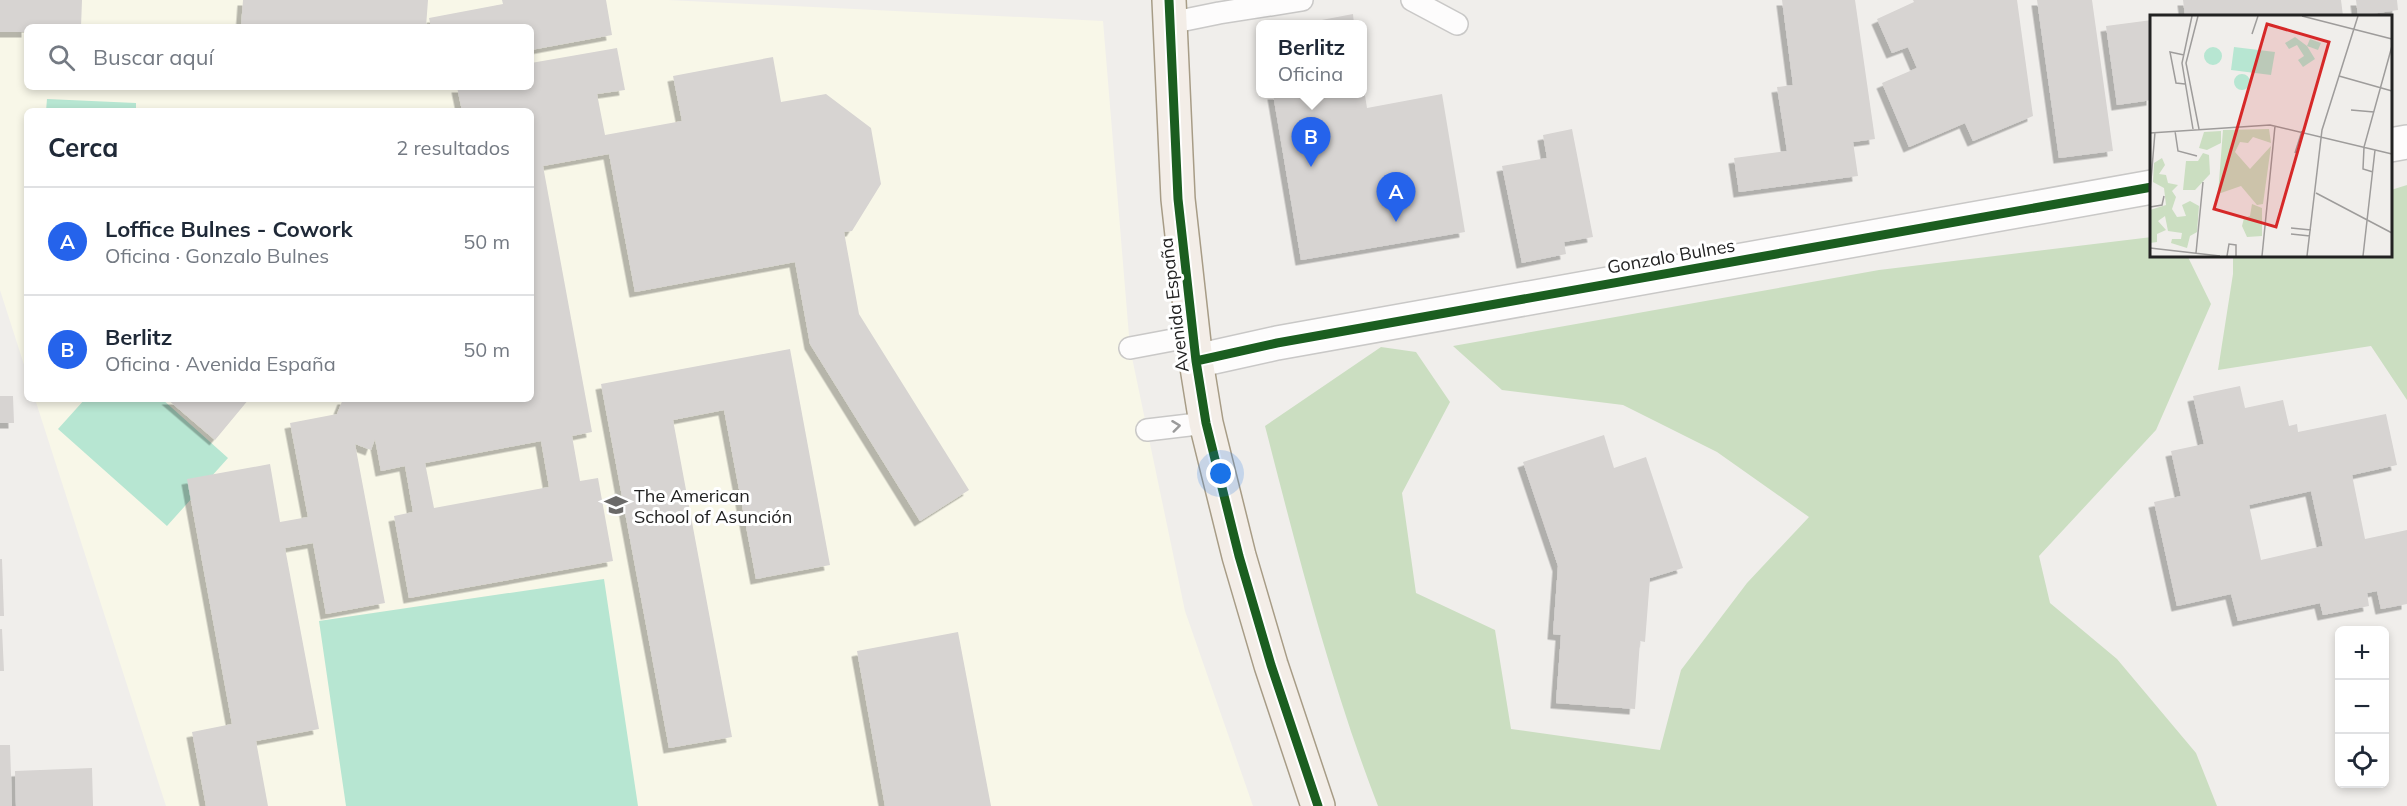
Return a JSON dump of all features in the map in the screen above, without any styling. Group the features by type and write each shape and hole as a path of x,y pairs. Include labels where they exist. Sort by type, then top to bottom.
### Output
{"main road":[{"name":"Avenida España","path":"1170,12 1178,199 1206,423 1239,556 1271,665 1318,806"}],"street":[{"path":"2392,145 2407,142"},
{"name":"Gonzalo Bulnes","path":"1195,349 1276,343 2150,187"}],"lane":[{"path":"1170,12 1219,13 1302,0"},
{"path":"1412,0 1457,24"},
{"path":"1130,348 1195,349"},
{"path":"1147,430 1206,423"}],"shaded area":[{"name":"The American School of Asunción","path":"0,0 668,0 1103,21 1130,348 1185,611 1253,806 166,806 36,402 534,402 534,108 24,108 24,365 0,290"}],"green space":[{"path":"47,99 136,103 136,108 46,108"},
{"path":"2407,185 2407,400 2371,346 2218,370 2233,274 2233,256 2392,256 2392,190"},
{"path":"2150,237 2150,256 2187,256 2211,304 2156,430 2039,556 2050,603 2117,659 2196,753 2217,806 1378,806 1330,665 1265,426 1381,347 1416,352 1450,402 1402,493 1416,593 1495,630 1511,729 1660,750 1681,670 1747,583 1809,517 1717,452 1623,405 1502,390 1453,346 1879,270"},
{"path":"82,402 165,402 228,458 167,526 58,429"},
{"path":"604,579 638,806 346,806 319,621"}],"building":[{"path":"0,0 82,0 81,24 24,24 24,32 0,32"},
{"path":"243,0 428,0 426,24 241,24"},
{"path":"502,0 606,0 612,35 534,49 534,24 430,24 429,18 503,4"},
{"path":"1782,0 1855,0 1875,139 1853,142 1858,176 1739,192 1734,158 1787,151 1777,87 1793,85"},
{"path":"1913,0 2017,0 2033,116 1973,141 1965,123 1909,147 1882,83 1917,68 1908,47 1892,53 1877,19 1914,2"},
{"path":"2037,0 2092,0 2113,151 2059,158"},
{"path":"2183,0 2341,0 2343,15 2185,15"},
{"path":"2356,0 2397,0 2398,10 2358,15"},
{"path":"1353,14 1354,20 1322,20"},
{"path":"2150,20 2150,100 2117,105 2106,26"},
{"path":"617,48 625,90 597,94 605,135 682,121 673,76 773,57 781,102 826,94 871,128 881,184 852,231 844,232 859,314 969,490 920,521 810,344 795,262 635,292 609,154 543,166 592,432 572,436 580,481 598,478 613,561 409,598 394,516 413,512 405,466 381,471 375,439 371,450 355,444 385,603 326,614 313,543 285,548 319,729 256,741 268,806 206,806 192,732 232,724 187,479 270,464 280,522 308,517 290,423 337,414 342,402 534,402 534,108 461,108 458,90 534,90 534,62","holes":["541,441 549,487 434,508 425,463"]},
{"path":"1442,94 1465,232 1301,260 1274,98 1365,98 1367,108"},
{"path":"1572,129 1593,237 1564,242 1566,254 1522,263 1502,166 1547,158 1543,135"},
{"path":"790,349 830,565 756,579 724,410 673,420 732,737 669,748 601,384"},
{"path":"2240,386 2245,408 2283,400 2289,426 2297,424 2298,432 2386,414 2397,465 2352,475 2365,539 2407,530 2407,604 2381,609 2377,591 2367,593 2369,606 2323,615 2320,603 2238,621 2231,594 2177,606 2154,502 2181,496 2171,451 2204,444 2193,396","holes":["2311,491 2323,546 2261,560 2249,505"]},
{"path":"0,396 13,396 14,423 0,423"},
{"path":"171,402 247,402 215,440"},
{"path":"1604,435 1614,468 1646,457 1683,568 1650,578 1645,642 1640,641 1635,709 1556,703 1561,635 1553,634 1558,566 1523,462"},
{"path":"0,559 2,559 4,616 0,616"},
{"path":"0,629 2,629 4,671 0,671"},
{"path":"958,632 991,806 885,806 857,651"},
{"path":"0,745 10,745 12,806 0,806"},
{"path":"92,768 93,806 16,806 15,771"}],"cycle path":[{"path":"1169,0 1178,199 1196,361 1206,423 1239,556 1271,665 1318,806"},
{"path":"1196,361 1277,343 2150,187"}],"place":[{"name":"Berlitz","path":"1311,167"},
{"name":"Loffice Bulnes - Cowork","path":"1396,222"},
{"name":"The American School of Asunción","path":"616,505"}]}
